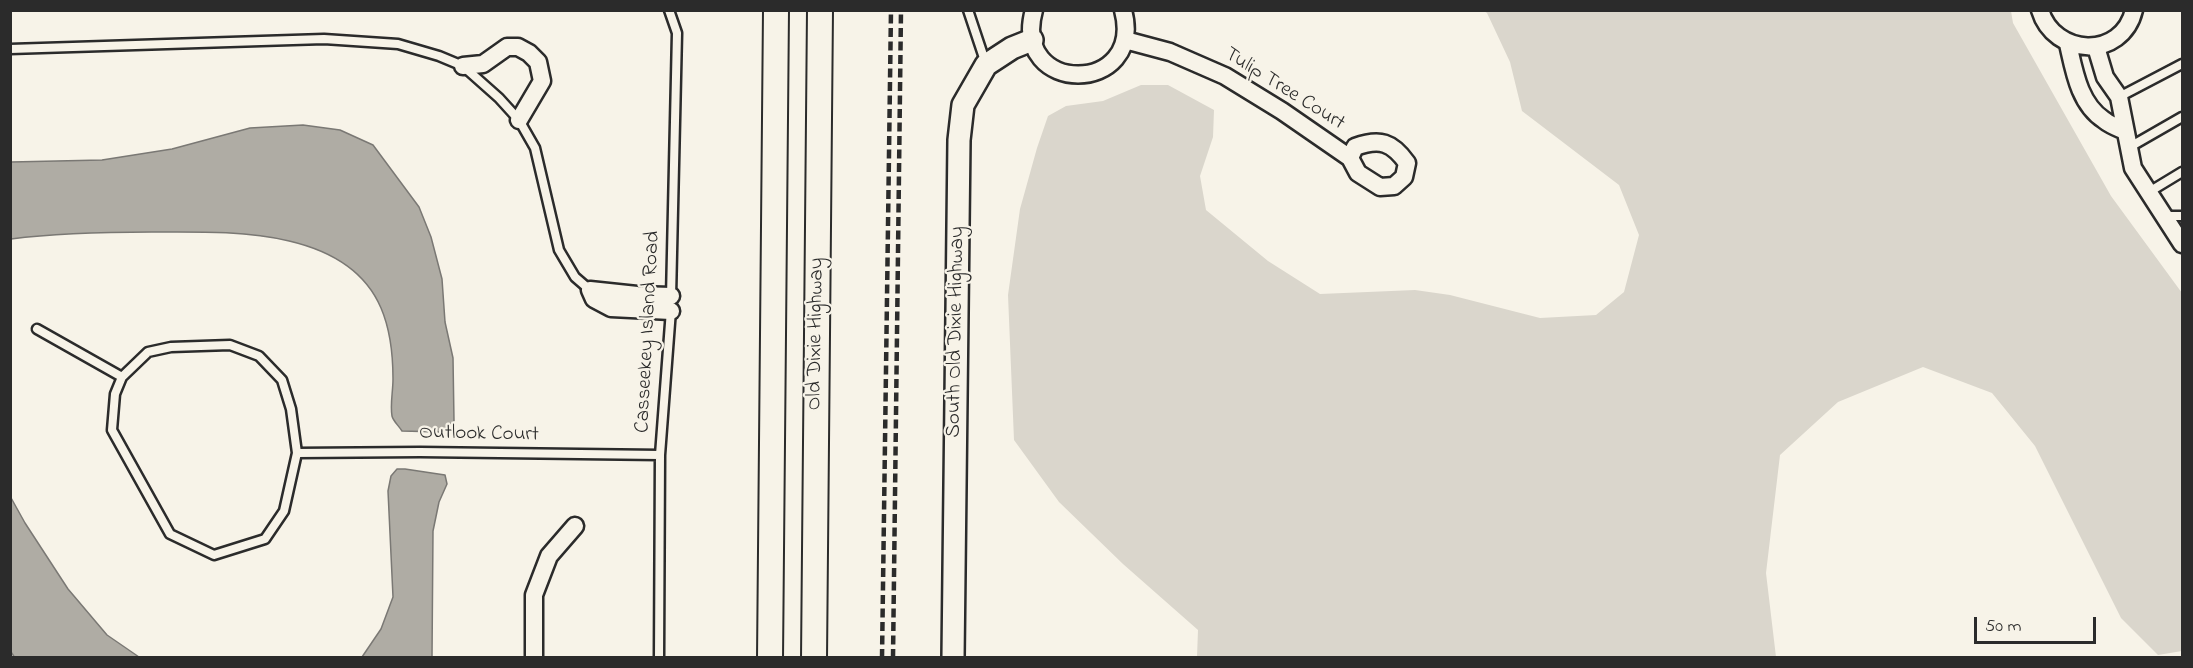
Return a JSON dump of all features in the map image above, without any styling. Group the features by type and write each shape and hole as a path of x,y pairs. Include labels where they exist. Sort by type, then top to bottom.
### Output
{"main road":[{"name":"Old Dixie Highway","path":"770,657 776,10"},
{"name":"Old Dixie Highway","path":"814,657 820,10"}],"street":[{"path":"1034,10 1031,24 1032,40 1040,57 1058,72 1071,76 1087,76 1103,70 1116,59 1125,40 1127,26 1123,10"},
{"path":"2040,10 2046,25 2068,44 2096,47 2113,40 2124,30 2134,10"},
{"name":"South Old Dixie Highway","path":"953,657 959,140 963,105 986,65 1012,48 1032,40"},
{"name":"Tulip Tree Court","path":"1125,40 1170,52 1225,76 1282,111 1350,158"},
{"path":"2068,44 2076,80 2088,104 2126,140"},
{"path":"463,66 483,64 507,47 518,47 529,53 538,63 542,81 519,120"},
{"path":"2096,47 2104,77 2119,97 2133,168 2182,244"},
{"path":"590,290 594,299 611,308 671,303"},
{"path":"534,657 534,595 549,556 575,526"}],"lane":[{"name":"Casseekey Island Road","path":"660,657 660,456 671,303 677,33 669,10"},
{"path":"968,10 986,65"},
{"path":"10,50 324,39 398,44 439,56 463,66 499,98 519,120 535,148 559,250 575,277 590,290"},
{"path":"2119,97 2182,64"},
{"path":"2126,140 2182,117"},
{"path":"2149,192 2182,172"},
{"path":"2164,216 2182,216"},
{"path":"38,329 122,377"},
{"path":"230,345 259,356 282,380 291,409 297,453 284,511 265,539 214,555 170,534 112,430 115,394 122,377 148,352 171,347 230,345"},
{"name":"Outlook Court","path":"297,453 420,452 660,456"}],"shaded area":[{"path":"1484,11 2011,11 2013,23 2111,196 2182,293 2182,651 2158,655 2121,618 2035,446 1992,393 1923,367 1838,402 1780,455 1766,573 1776,657 1197,657 1198,630 1123,564 1059,502 1014,440 1008,295 1020,209 1048,116 1066,106 1103,101 1141,85 1168,85 1214,110 1213,137 1200,176 1206,210 1268,261 1320,294 1415,290 1450,295 1540,318 1596,315 1624,292 1639,235 1619,185 1522,111 1510,62"},
{"path":"303,125 340,130 373,145 419,207 431,237 442,279 445,322 453,358 454,421 440,432 402,431 395,422 391,412 392,352 381,308 364,281 341,262 313,248 281,239 214,232 99,233 11,239 11,162 102,160 172,149 250,128"},
{"path":"397,469 445,475 447,484 439,502 433,531 432,657 362,657 381,629 393,597 388,491 391,476"},
{"path":"10,496 68,589 107,635 139,657 15,658 11,652"}],"railway":[{"path":"882,658 891,10"},
{"path":"893,658 901,10"}]}
